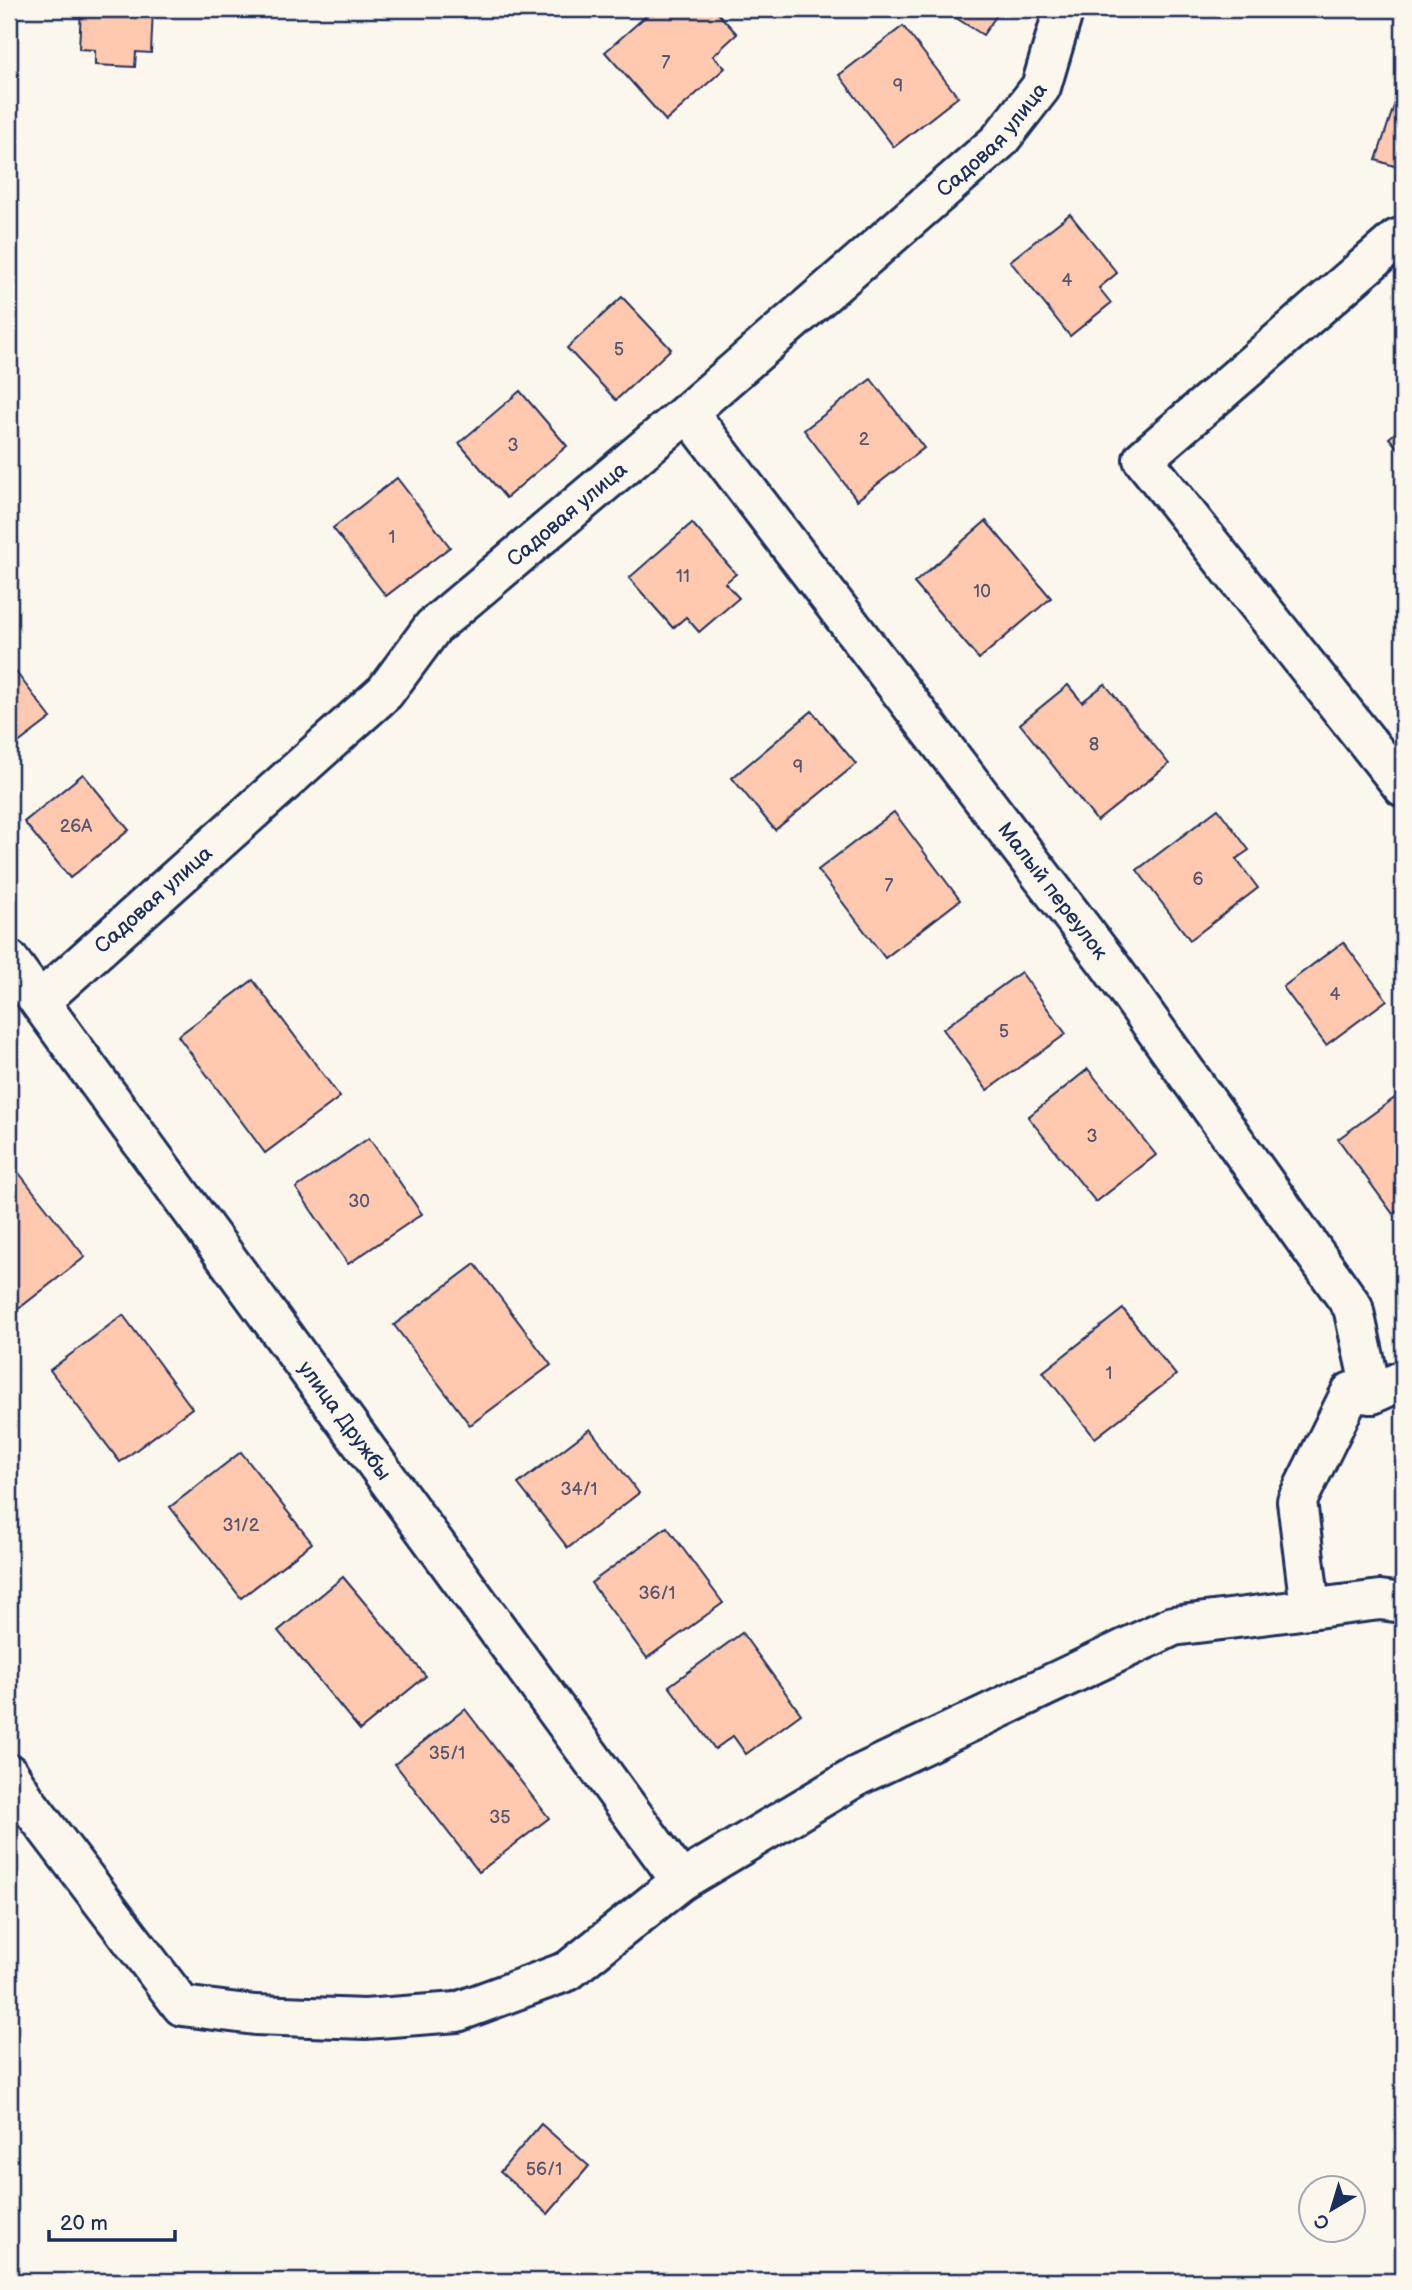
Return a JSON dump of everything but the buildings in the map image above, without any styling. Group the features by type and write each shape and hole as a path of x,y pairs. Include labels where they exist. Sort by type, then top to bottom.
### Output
{"street":[{"name":"Садовая улица","path":"40,1002 385,692 433,627 688,412 999,141 1041,87 1063,9"},
{"path":"1400,241 1143,459 1403,787"},
{"name":"Малый переулок","path":"688,412 1108,963 1353,1307 1388,1387"},
{"name":"улица Дружбы","path":"9,960 681,1881"},
{"path":"1310,1607 1297,1501 1351,1392 1388,1387"},
{"path":"9,1774 26,1801 182,2006 255,2015 365,2019 457,2012 568,1971 681,1881 859,1775 1173,1626 1310,1607 1380,1600 1403,1603"}]}
